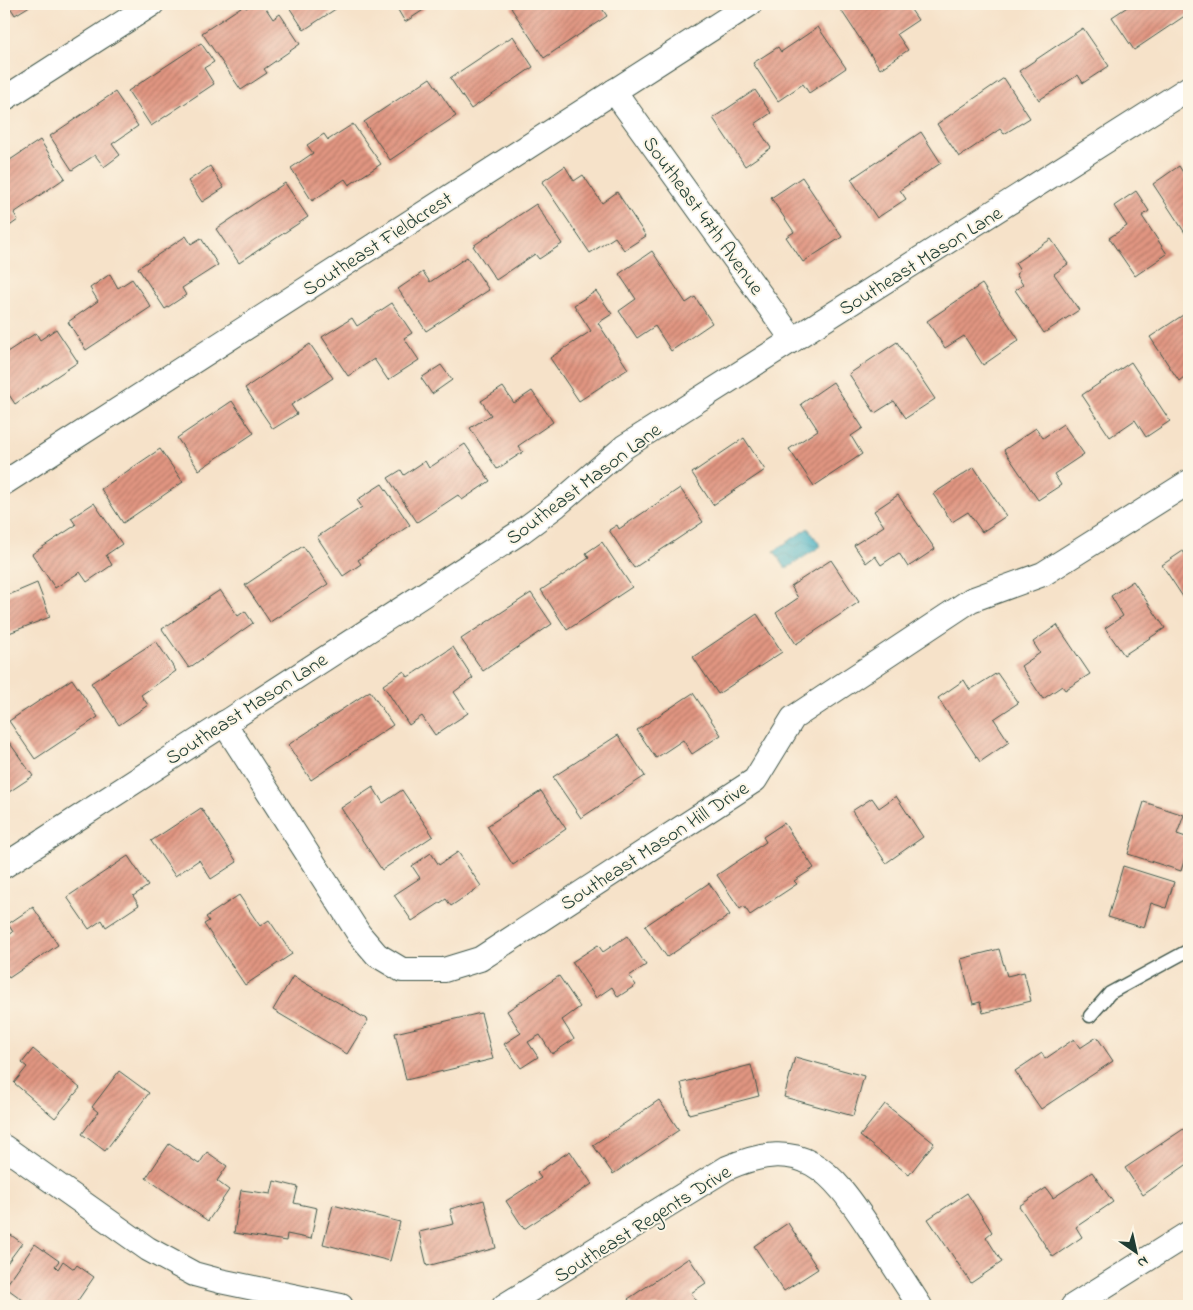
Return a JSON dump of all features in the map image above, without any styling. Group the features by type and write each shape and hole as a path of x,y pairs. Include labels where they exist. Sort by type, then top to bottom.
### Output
{"street":[{"path":"4,99 152,4"},
{"name":"Southeast Fieldcrest","path":"4,483 750,4"},
{"name":"Southeast Mason Lane","path":"4,866 522,531 557,505 624,447 1189,88"},
{"name":"Southeast 47th Avenue","path":"614,91 793,340"},
{"name":"Southeast Mason Hill Drive","path":"224,723 358,934 377,955 402,970 444,970 480,959 755,780 792,718 971,600 1043,574 1189,482"},
{"path":"4,1147 148,1250 172,1264 194,1274 220,1281 257,1298 341,1306"},
{"name":"Southeast Regents Drive","path":"504,1306 727,1168 760,1156 777,1155 806,1160 819,1166 833,1178 848,1196 920,1306"},
{"path":"1073,1306 1189,1232"}],"lane":[{"path":"1090,1016 1110,993 1189,950"}],"water":[{"path":"808,528 821,546 786,569 774,551"}],"building":[{"path":"8,4 33,4 15,15"},
{"path":"253,4 263,4 273,19 280,14 300,44 264,69 267,73 241,90 202,33 244,5 246,8"},
{"path":"287,4 343,4 304,30"},
{"path":"407,4 421,4 425,9 405,22 398,10"},
{"path":"518,4 599,4 607,16 544,58 511,8"},
{"path":"850,4 907,4 918,20 897,34 908,50 880,69 841,10"},
{"path":"1132,4 1189,4 1189,13 1134,50 1112,17"},
{"path":"818,27 846,68 809,93 803,84 778,101 753,63 778,47 781,52"},
{"path":"1083,28 1109,66 1083,83 1078,75 1039,100 1019,71"},
{"path":"513,36 533,67 471,109 450,78"},
{"path":"201,43 214,62 204,68 214,84 151,126 128,91"},
{"path":"430,78 456,116 390,160 364,122"},
{"path":"1004,78 1030,118 1004,134 1000,129 959,157 937,124"},
{"path":"755,90 771,113 755,124 771,148 745,166 713,118"},
{"path":"115,92 138,126 112,144 120,155 104,167 95,155 72,170 50,136"},
{"path":"353,124 381,164 349,185 345,179 312,201 291,168 313,153 307,145 324,134 328,140"},
{"path":"921,132 941,163 900,190 906,199 877,218 851,179"},
{"path":"40,140 65,178 14,213 18,220 4,230 4,164"},
{"path":"210,166 224,188 202,202 188,181"},
{"path":"565,166 574,181 583,175 602,203 617,192 646,236 624,250 615,237 590,253 542,182"},
{"path":"1179,166 1189,182 1189,239 1153,184"},
{"path":"802,177 842,237 803,262 786,237 794,232 771,198"},
{"path":"285,183 308,217 239,263 216,229"},
{"path":"1136,191 1149,211 1142,216 1167,254 1135,276 1109,238 1127,226 1114,206"},
{"path":"536,204 562,244 539,259 535,254 496,280 473,246"},
{"path":"186,236 191,244 201,238 218,265 182,288 186,295 165,309 138,268"},
{"path":"1051,239 1068,264 1054,274 1079,310 1044,333 1015,290 1023,285 1016,274 1020,271 1015,263"},
{"path":"652,251 686,303 695,297 712,323 671,351 655,326 637,338 619,311 636,299 619,274"},
{"path":"467,257 489,290 426,331 398,289 423,272 430,282"},
{"path":"110,274 118,288 132,279 151,307 86,350 68,322 98,301 90,288"},
{"path":"982,284 1019,340 983,365 964,336 945,348 927,321"},
{"path":"596,291 612,314 598,323 628,369 579,401 550,358 591,331 574,305"},
{"path":"392,303 412,333 404,338 419,360 388,380 374,359 348,376 322,337 352,318 357,326"},
{"path":"1189,311 1189,373 1179,381 1150,337"},
{"path":"56,329 78,362 15,404 4,387 4,354 36,333 40,340"},
{"path":"897,342 935,399 906,418 894,401 875,413 849,374"},
{"path":"310,344 333,378 291,405 297,414 273,429 245,388"},
{"path":"1131,362 1170,421 1146,437 1135,420 1110,437 1082,395"},
{"path":"441,365 452,380 432,394 421,378"},
{"path":"833,382 863,428 851,436 862,454 814,486 789,449 818,430 801,404"},
{"path":"503,387 514,403 532,391 553,422 518,446 523,452 497,469 470,428 491,415 481,401"},
{"path":"232,401 254,433 199,470 177,438"},
{"path":"1063,424 1084,454 1054,474 1061,485 1038,500 1004,450 1036,428 1043,438"},
{"path":"744,438 765,470 713,505 692,473"},
{"path":"465,444 490,481 462,500 458,495 417,522 388,478 401,470 404,475 425,461 429,468"},
{"path":"160,449 183,482 123,523 101,489"},
{"path":"974,467 1006,516 982,532 968,512 952,522 933,494"},
{"path":"382,484 410,525 358,560 361,564 343,576 317,537 362,507 357,500"},
{"path":"680,488 703,522 634,568 609,530 617,525 619,529"},
{"path":"898,495 935,549 908,567 899,553 881,565 875,556 866,563 854,545 884,526 874,511"},
{"path":"94,503 122,544 106,555 112,565 87,582 80,572 55,588 32,554 76,525 71,518"},
{"path":"602,542 632,587 567,630 541,590 589,558 586,553"},
{"path":"303,546 328,584 270,622 245,585"},
{"path":"1183,551 1189,561 1189,606 1162,565"},
{"path":"831,560 859,602 796,644 776,613 798,598 791,586"},
{"path":"1133,581 1165,628 1124,655 1105,628 1123,616 1111,596"},
{"path":"37,583 50,617 4,635 4,597"},
{"path":"220,590 238,616 245,611 253,623 189,668 162,629"},
{"path":"531,593 552,624 483,671 461,639"},
{"path":"757,614 782,652 718,694 693,657"},
{"path":"1057,625 1090,674 1065,690 1062,686 1043,699 1021,666 1040,653 1033,642"},
{"path":"156,641 176,671 141,695 148,705 119,725 91,683"},
{"path":"453,647 473,678 454,692 468,713 435,735 422,716 409,725 383,685 404,671 408,677"},
{"path":"997,673 1018,703 994,719 1009,742 980,762 938,698 964,680 970,690"},
{"path":"72,679 98,717 35,759 9,721"},
{"path":"370,691 393,725 311,780 288,745"},
{"path":"693,693 721,735 692,754 683,740 656,758 637,730"},
{"path":"618,735 645,776 581,818 553,777"},
{"path":"9,742 33,776 6,794 9,799 4,803 4,746"},
{"path":"373,787 383,803 402,790 433,836 382,870 341,808"},
{"path":"541,791 566,829 513,865 487,826"},
{"path":"896,796 923,837 886,863 852,811 872,798 879,808"},
{"path":"1144,802 1184,815 1177,834 1189,838 1189,844 1181,871 1128,854"},
{"path":"201,808 237,862 211,879 199,860 175,876 151,841"},
{"path":"784,823 814,868 794,881 797,884 750,915 744,906 740,909 717,875 766,842 763,837"},
{"path":"458,852 481,886 451,906 446,899 412,921 394,895 420,878 412,866 431,853 439,865"},
{"path":"128,856 148,886 133,896 139,905 106,927 102,920 89,929 67,897"},
{"path":"1123,866 1174,882 1166,908 1151,903 1144,928 1108,917"},
{"path":"709,883 730,915 667,957 645,926"},
{"path":"239,895 260,926 269,920 292,954 245,985 204,924 209,921 206,917"},
{"path":"33,907 58,945 9,978 4,971 4,939 13,932 8,924"},
{"path":"627,936 646,965 629,976 636,985 618,997 612,987 596,998 572,962 598,945 603,952"},
{"path":"999,949 1007,976 1024,972 1031,1001 983,1013 980,1002 973,1004 961,959"},
{"path":"293,976 368,1020 347,1054 273,1010"},
{"path":"559,976 580,1007 562,1020 574,1039 552,1054 540,1035 528,1042 538,1057 521,1068 504,1044 521,1033 507,1011"},
{"path":"481,1013 493,1059 406,1080 395,1033"},
{"path":"1097,1037 1113,1061 1041,1109 1015,1071 1042,1053 1045,1059 1074,1039 1080,1048"},
{"path":"33,1049 80,1088 55,1118 14,1083 27,1067 22,1063"},
{"path":"795,1057 864,1076 853,1116 784,1097"},
{"path":"751,1065 759,1096 689,1114 681,1083"},
{"path":"119,1071 149,1093 105,1151 82,1134 98,1112 92,1107"},
{"path":"659,1100 679,1130 613,1174 593,1145"},
{"path":"885,1104 934,1143 909,1175 860,1136"},
{"path":"1188,1126 1189,1163 1143,1195 1125,1168"},
{"path":"169,1144 199,1164 207,1152 227,1166 217,1181 229,1190 208,1221 146,1178"},
{"path":"570,1151 592,1184 524,1229 506,1201 541,1178 537,1173"},
{"path":"1092,1172 1113,1202 1076,1227 1082,1237 1053,1257 1019,1206 1046,1188 1053,1198"},
{"path":"274,1181 298,1187 294,1203 317,1208 311,1239 287,1234 286,1241 234,1233 241,1190 271,1194"},
{"path":"967,1193 992,1232 986,1237 1002,1262 971,1283 928,1219"},
{"path":"484,1200 496,1248 427,1266 419,1232 454,1224 450,1209"},
{"path":"333,1205 400,1222 390,1261 323,1244"},
{"path":"788,1223 818,1269 784,1291 754,1246"},
{"path":"4,1230 22,1243 5,1266 4,1265"},
{"path":"35,1244 59,1261 55,1266 58,1269 63,1261 74,1269 77,1265 94,1277 74,1306 37,1306 29,1301 27,1303 5,1287"},
{"path":"689,1258 706,1283 691,1293 699,1304 696,1306 633,1306 628,1299"}]}
